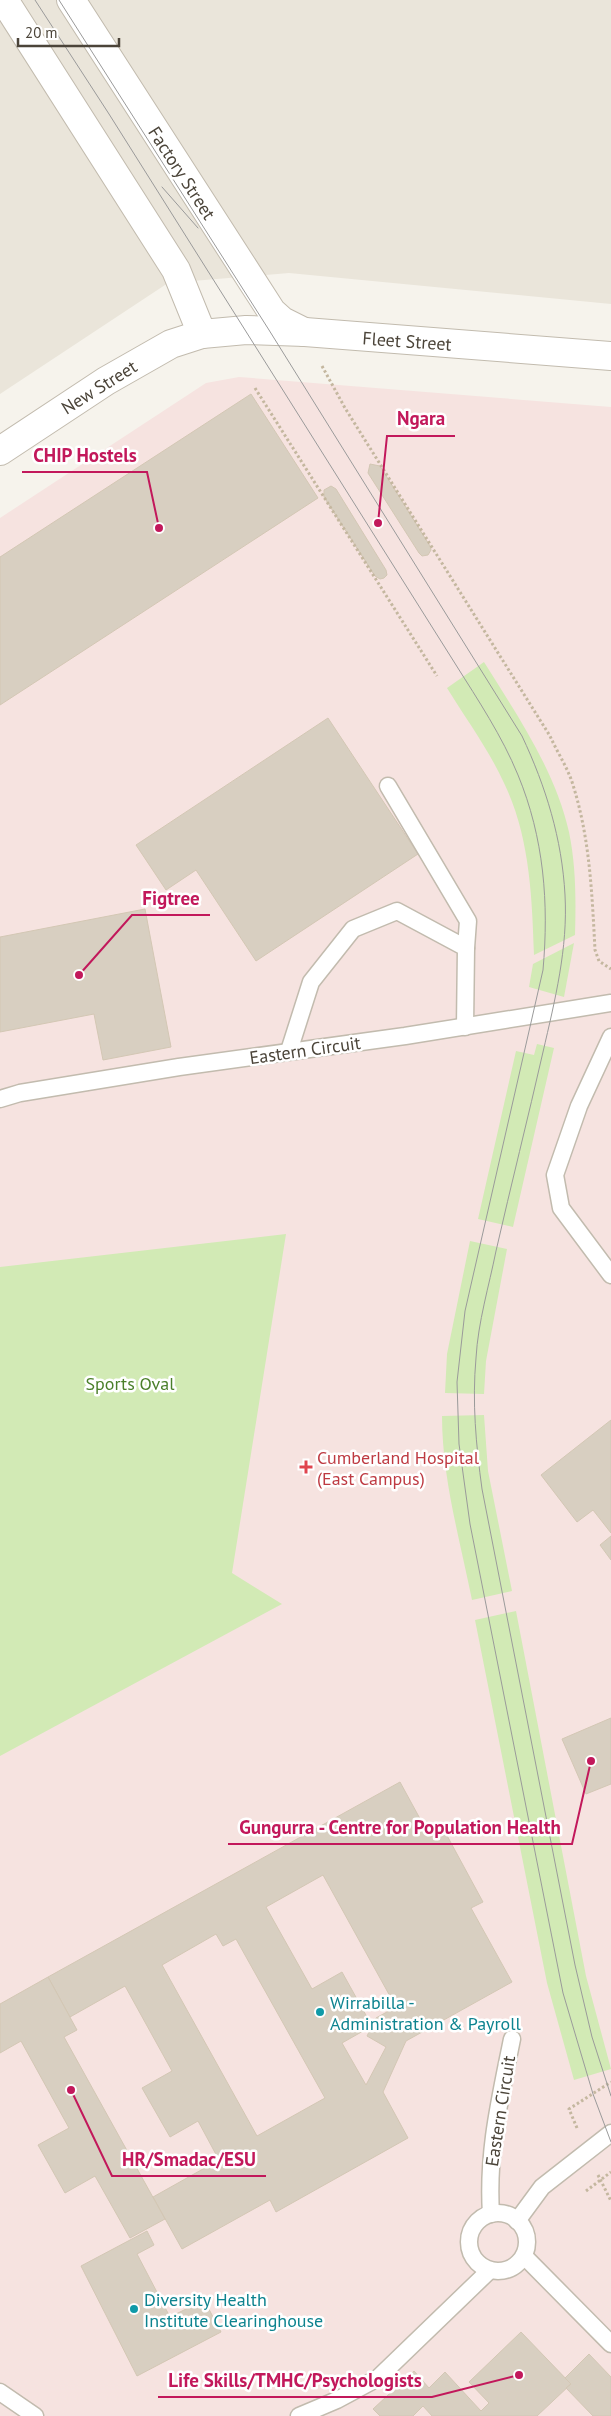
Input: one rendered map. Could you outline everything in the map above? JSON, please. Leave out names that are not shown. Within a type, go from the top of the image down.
[{"type":"street","points":[[4,0],[176,270],[202,334]]},
{"type":"street","name":"Factory Street","points":[[71,0],[272,312],[282,321],[305,332]]},
{"type":"street","name":"Fleet Street","points":[[202,334],[246,330],[305,332],[611,356]]},
{"type":"street","name":"New Street","points":[[0,451],[106,381],[164,348],[202,334]]},
{"type":"lane","points":[[388,786],[468,921],[465,1027]]},
{"type":"lane","points":[[289,1052],[311,982],[353,929],[397,911],[466,948]]},
{"type":"lane","name":"Eastern Circuit","points":[[0,1098],[20,1092],[465,1027],[611,1003]]},
{"type":"lane","points":[[611,1037],[579,1106],[555,1175],[561,1208],[611,1275]]},
{"type":"lane","name":"Eastern Circuit","points":[[491,2214],[489,2179],[493,2137],[512,2039]]},
{"type":"lane","points":[[517,2221],[542,2187],[611,2133]]},
{"type":"lane","points":[[299,2416],[337,2400],[378,2378],[490,2270],[510,2268],[524,2256],[527,2247],[526,2237],[517,2221],[500,2213],[491,2214],[475,2224],[469,2242],[475,2260],[490,2270]]},
{"type":"lane","points":[[524,2256],[611,2344]]},
{"type":"lane","points":[[0,2392],[35,2416]]},
{"type":"path","points":[[322,365],[345,408],[550,736],[572,784],[585,837],[590,862],[595,950],[599,961],[611,969]]},
{"type":"path","points":[[255,388],[437,676]]},
{"type":"path","points":[[569,2109],[611,2082]]},
{"type":"path","points":[[586,2191],[611,2172]]},
{"type":"path","points":[[600,2180],[611,2201]]},
{"type":"shaded area","points":[[0,0],[611,0],[611,304],[289,273],[168,283],[0,394]]},
{"type":"shaded area","name":"Cumberland Hospital (East Campus)","points":[[239,377],[611,407],[611,2416],[0,2416],[0,518],[206,383]]},
{"type":"green space","points":[[484,662],[522,723],[545,765],[563,809],[569,832],[575,883],[575,935],[534,955],[528,868],[513,804],[491,759],[447,688]]},
{"type":"green space","points":[[574,943],[564,997],[529,987],[533,964]]},
{"type":"green space","points":[[537,1044],[554,1048],[513,1227],[478,1219],[516,1051],[534,1055]]},
{"type":"green space","name":"Sports Oval","points":[[286,1234],[232,1573],[282,1604],[0,1756],[0,1267]]},
{"type":"green space","points":[[470,1241],[507,1249],[486,1361],[484,1394],[445,1393],[447,1354]]},
{"type":"green space","points":[[484,1415],[488,1471],[512,1591],[472,1600],[448,1486],[442,1416]]},
{"type":"green space","points":[[516,1611],[586,1976],[611,2069],[574,2080],[547,1983],[475,1620]]},
{"type":"building","points":[[251,394],[318,498],[0,705],[0,557]]},
{"type":"building","points":[[370,464],[380,466],[430,546],[431,550],[428,555],[422,556],[419,553],[368,473]]},
{"type":"building","points":[[331,486],[336,489],[386,570],[387,575],[384,578],[380,579],[375,576],[324,497],[324,490]]},
{"type":"building","points":[[328,718],[418,854],[256,961],[196,870],[166,890],[136,845]]},
{"type":"building","points":[[145,909],[171,1047],[103,1060],[94,1014],[0,1032],[0,937]]},
{"type":"building","points":[[611,1420],[611,1533],[593,1510],[577,1522],[541,1475]]},
{"type":"building","points":[[611,1536],[611,1560],[600,1545]]},
{"type":"building","points":[[611,1718],[611,1784],[586,1794],[562,1739]]},
{"type":"building","name":"Wirrabilla - Administration & Payroll","points":[[400,1782],[430,1837],[444,1830],[483,1902],[471,1908],[512,1982],[406,2041],[383,2092],[408,2138],[276,2212],[270,2200],[182,2249],[153,2197],[219,2160],[198,2121],[170,2137],[142,2088],[172,2071],[125,1986],[70,2017],[48,1977]],"holes":[[[323,1875],[396,2007],[376,2018],[372,2026],[342,1972],[312,1989],[266,1907]],[[216,1934],[223,1946],[236,1939],[325,2098],[257,2136],[162,1965]],[[372,2026],[367,2036],[386,2047],[366,2085],[342,2043]]]},
{"type":"building","points":[[48,1977],[77,2030],[64,2037],[165,2219],[130,2238],[95,2176],[65,2193],[38,2145],[69,2128],[21,2041],[0,2053],[0,2004]]},
{"type":"building","name":"Diversity Health Institute Clearinghouse","points":[[147,2231],[154,2245],[137,2254],[170,2317],[204,2300],[221,2332],[137,2376],[81,2266]]},
{"type":"building","points":[[521,2332],[571,2384],[537,2416],[432,2416],[423,2406],[413,2416],[380,2416],[373,2409],[414,2371],[429,2388],[445,2372],[481,2411],[489,2403],[469,2382]]},
{"type":"building","points":[[589,2354],[611,2377],[611,2416],[593,2416],[566,2388],[571,2384],[565,2378]]},
{"type":"tram line","points":[[35,0],[109,114],[481,705],[512,761],[534,823],[545,895],[543,970],[465,1311],[457,1382],[459,1444],[470,1524],[563,1993],[593,2094],[611,2142]]},
{"type":"tram line","points":[[59,0],[269,330],[522,736],[531,755],[551,814],[560,854],[565,895],[563,954],[552,1013],[481,1318],[474,1391],[475,1424],[482,1489],[575,1965],[592,2037],[611,2096]]},
{"type":"tram line","points":[[162,187],[198,228]]},
{"type":"place","name":"Ngara","points":[[378,523]]},
{"type":"place","name":"CHIP Hostels","points":[[159,528]]},
{"type":"place","name":"Figtree","points":[[79,975]]},
{"type":"place","name":"Cumberland Hospital (East Campus)","points":[[306,1467]]},
{"type":"place","name":"Gungurra - Centre for Population Health","points":[[591,1761]]},
{"type":"place","name":"Wirrabilla - Administration & Payroll","points":[[320,2012]]},
{"type":"place","name":"HR/Smadac/ESU","points":[[71,2090]]},
{"type":"place","name":"Diversity Health Institute Clearinghouse","points":[[134,2309]]},
{"type":"place","name":"Life Skills/TMHC/Psychologists","points":[[519,2375]]}]
